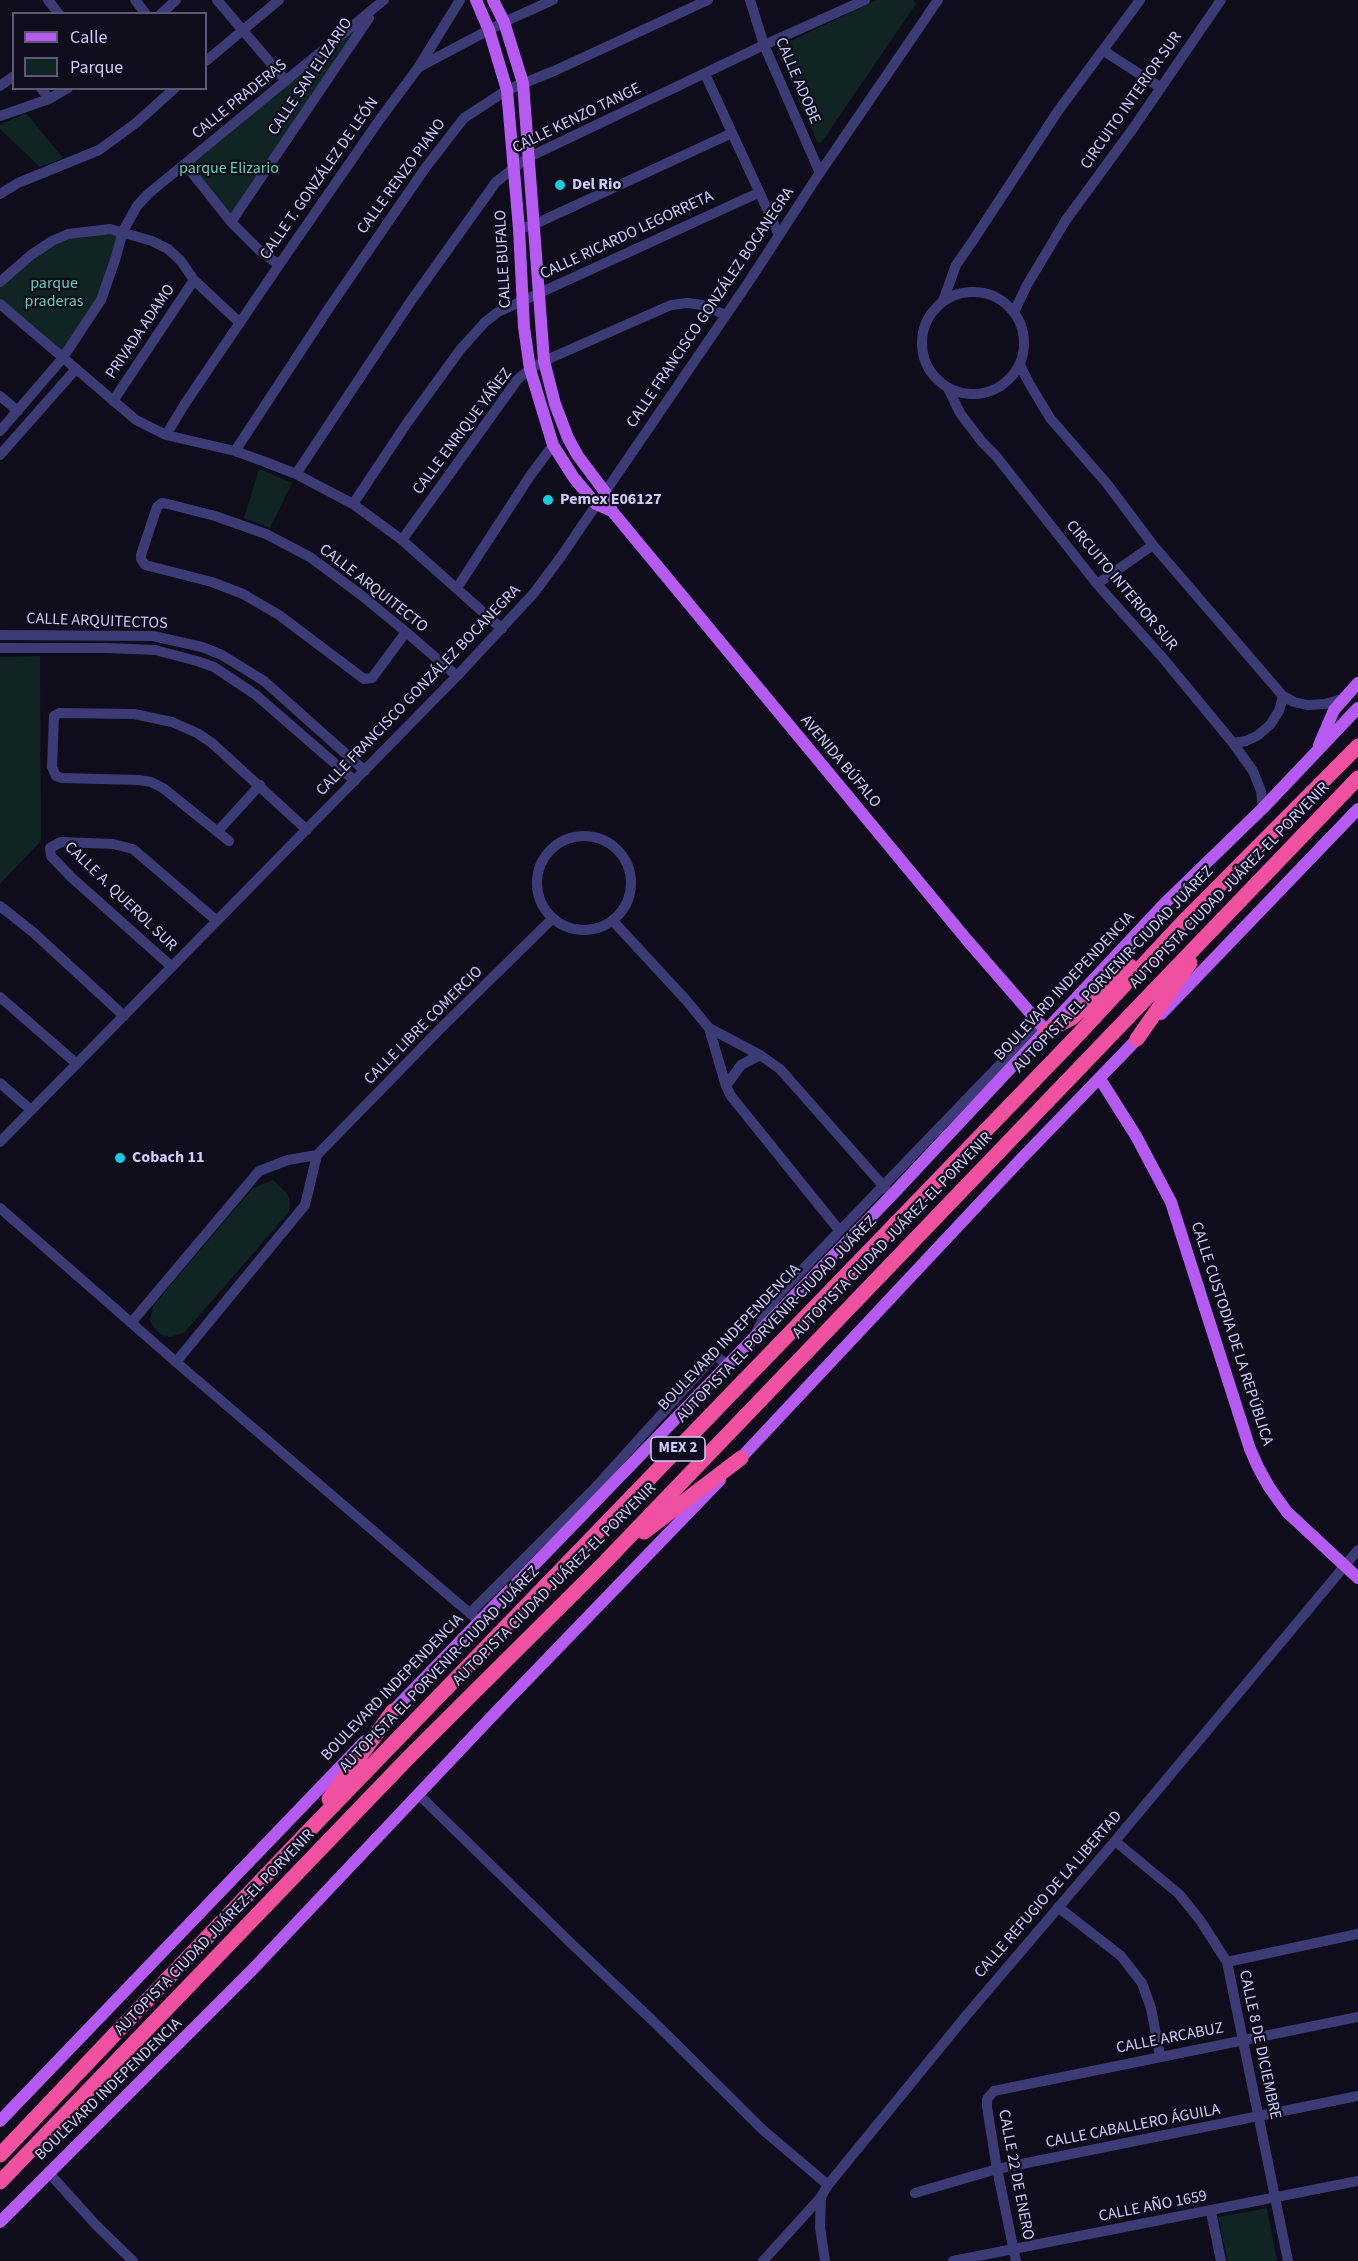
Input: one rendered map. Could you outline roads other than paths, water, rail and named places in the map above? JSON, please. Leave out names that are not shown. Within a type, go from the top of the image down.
[{"type":"highway","name":"AUTOPISTA EL PORVENIR-CIUDAD JUÁREZ","points":[[0,2156],[293,1847],[1076,1037],[1183,922],[1358,746]]},
{"type":"highway","name":"AUTOPISTA CIUDAD JUÁREZ-EL PORVENIR","points":[[0,2182],[409,1757],[606,1561],[1355,781]]},
{"type":"highway","points":[[1042,1027],[1072,1018],[1145,952],[1183,922]]},
{"type":"highway","points":[[1137,1039],[1219,923]]},
{"type":"highway","points":[[606,1561],[741,1458]]},
{"type":"highway","points":[[293,1847],[393,1712]]},
{"type":"main road","name":"CALLE BUFALO","points":[[476,0],[489,30],[507,90],[530,369],[553,445],[574,478],[596,504]]},
{"type":"main road","name":"CALLE BUFALO","points":[[493,0],[504,22],[523,83],[544,361],[555,404],[568,438],[578,456],[605,492]]},
{"type":"main road","name":"AVENIDA BÚFALO","points":[[605,492],[612,511],[960,932],[1042,1027]]},
{"type":"main road","name":"AVENIDA BÚFALO","points":[[596,504],[612,511]]},
{"type":"main road","points":[[1317,752],[1335,710],[1342,699],[1358,683]]},
{"type":"main road","name":"BOULEVARD INDEPENDENCIA","points":[[0,2121],[393,1712],[475,1617],[727,1365],[861,1217],[892,1195],[1042,1027],[1263,808],[1358,708]]},
{"type":"main road","name":"BOULEVARD INDEPENDENCIA","points":[[0,2222],[181,2042],[419,1795],[741,1458],[1014,1166],[1358,809]]},
{"type":"main road","name":"CALLE CUSTODIA DE LA REPÚBLICA","points":[[1100,1079],[1136,1136],[1171,1202],[1258,1467],[1287,1512],[1358,1578]]},
{"type":"street","points":[[48,0],[57,12]]},
{"type":"street","points":[[135,0],[144,12]]},
{"type":"street","points":[[163,12],[177,0]]},
{"type":"street","points":[[217,0],[286,81]]},
{"type":"street","points":[[207,61],[279,0]]},
{"type":"street","points":[[418,68],[460,0]]},
{"type":"street","name":"CALLE T. GONZÁLEZ DE LEÓN","points":[[166,435],[279,264],[380,118],[418,68],[504,22],[553,0]]},
{"type":"street","name":"CALLE RENZO PIANO","points":[[235,451],[331,305],[426,167],[464,118],[507,90],[708,0]]},
{"type":"street","name":"CALLE ADOBE","points":[[750,0],[764,45],[820,173]]},
{"type":"street","name":"CALLE KENZO TANGE","points":[[296,474],[478,205],[496,182],[514,167],[527,158],[764,45],[865,0]]},
{"type":"street","name":"CALLE FRANCISCO GONZÁLEZ BOCANEGRA","points":[[0,1142],[502,629],[560,558],[726,315],[936,0]]},
{"type":"street","points":[[943,301],[948,283],[961,258],[1058,111],[1140,0]]},
{"type":"street","name":"CIRCUITO INTERIOR SUR","points":[[1014,312],[1027,285],[1066,220],[1221,0]]},
{"type":"street","name":"CALLE PRADERAS","points":[[0,432],[62,358],[101,300],[129,216],[148,194],[380,4]]},
{"type":"street","name":"CALLE SAN ELIZARIO","points":[[231,222],[380,4]]},
{"type":"street","points":[[1104,51],[1161,88]]},
{"type":"street","points":[[705,74],[779,235]]},
{"type":"street","points":[[42,90],[49,99]]},
{"type":"street","points":[[0,116],[49,99],[65,90]]},
{"type":"street","points":[[0,194],[18,183],[99,150],[136,123],[173,90]]},
{"type":"street","points":[[519,229],[533,225],[732,133]]},
{"type":"street","points":[[185,164],[231,222],[259,250],[279,264]]},
{"type":"street","name":"CALLE RICARDO LEGORRETA","points":[[353,504],[407,423],[472,335],[498,312],[758,192]]},
{"type":"street","points":[[0,282],[30,255],[52,241],[80,232],[111,228],[168,249],[181,261],[194,280],[240,322]]},
{"type":"street","name":"PRIVADA ADAMO","points":[[112,401],[194,280]]},
{"type":"street","points":[[976,292],[990,295],[1003,302],[1014,312],[1021,324],[1024,351],[1020,364],[1007,381],[989,392],[961,393],[948,388],[931,372],[923,351],[922,338],[928,317],[943,301],[976,292]]},
{"type":"street","name":"CALLE ENRIQUE YÁÑEZ","points":[[402,540],[519,379],[530,369],[671,305],[687,303],[702,305],[726,315]]},
{"type":"street","points":[[0,304],[136,420],[166,435],[235,451],[296,474],[353,504],[402,540],[502,629]]},
{"type":"street","points":[[1020,364],[1050,418],[1108,485],[1153,545],[1283,696],[1294,702],[1308,705],[1325,704],[1342,699]]},
{"type":"street","points":[[0,455],[75,370]]},
{"type":"street","name":"CIRCUITO INTERIOR SUR","points":[[948,388],[960,413],[1097,584],[1162,657],[1233,743],[1253,771],[1261,791],[1263,808]]},
{"type":"street","points":[[0,396],[18,411]]},
{"type":"street","points":[[457,588],[530,476],[553,445]]},
{"type":"street","name":"CALLE ARQUITECTO","points":[[406,632],[372,678],[364,679],[279,615],[243,594],[213,582],[149,567],[142,562],[141,555],[156,509],[162,503],[215,516],[266,534],[310,557],[361,594],[406,632],[457,676]]},
{"type":"street","points":[[1097,584],[1153,545]]},
{"type":"street","points":[[4,635],[4,648]]},
{"type":"street","name":"CALLE ARQUITECTOS","points":[[4,635],[153,636],[182,641],[222,655],[245,668],[281,694],[364,771]]},
{"type":"street","name":"CALLE ARQUITECTOS","points":[[4,648],[155,650],[214,667],[272,707],[355,781]]},
{"type":"street","points":[[214,667],[222,655]]},
{"type":"street","points":[[1233,743],[1257,736],[1270,726],[1279,711],[1283,696]]},
{"type":"street","points":[[229,841],[163,788],[151,782],[62,778],[54,774],[52,767],[54,716],[59,713],[134,714],[172,722],[197,733],[212,743],[260,785],[307,830]]},
{"type":"street","points":[[218,831],[260,785]]},
{"type":"street","points":[[587,836],[610,844],[623,856],[630,871],[630,895],[623,909],[613,921],[599,928],[583,930],[567,927],[553,918],[540,898],[537,882],[540,866],[549,852],[562,842],[587,836]]},
{"type":"street","name":"CALLE A. QUEROL SUR","points":[[172,967],[71,877],[51,856],[50,848],[61,842],[113,844],[133,849],[218,921]]},
{"type":"street","points":[[0,906],[124,1016]]},
{"type":"street","name":"CALLE LIBRE COMERCIO","points":[[317,1155],[553,918]]},
{"type":"street","points":[[613,921],[709,1028],[760,1055],[780,1069],[892,1195]]},
{"type":"street","points":[[0,997],[77,1064]]},
{"type":"street","points":[[709,1028],[726,1086],[747,1118],[839,1230]]},
{"type":"street","points":[[726,1086],[741,1065],[760,1055]]},
{"type":"street","points":[[753,1338],[778,1295],[839,1230],[861,1217],[883,1185],[1010,1062]]},
{"type":"street","points":[[0,1083],[31,1110]]},
{"type":"street","points":[[131,1323],[259,1171],[288,1160],[317,1155],[305,1205],[176,1362]]},
{"type":"street","points":[[0,1208],[176,1362],[475,1617]]},
{"type":"street","points":[[576,1515],[715,1355],[727,1365]]},
{"type":"street","name":"CALLE REFUGIO DE LA LIBERTAD","points":[[763,2261],[821,2198],[828,2186],[964,2016],[1115,1841],[1358,1550]]},
{"type":"street","points":[[419,1795],[763,2130],[828,2186]]},
{"type":"street","name":"CALLE 8 DE DICIEMBRE","points":[[1115,1841],[1179,1894],[1207,1929],[1227,1962],[1288,2261]]},
{"type":"street","points":[[1058,1907],[1120,1956],[1142,1983],[1151,2008],[1160,2056]]},
{"type":"street","points":[[1227,1962],[1358,1934]]},
{"type":"street","name":"CALLE ARCABUZ","points":[[989,2094],[994,2091],[1160,2056],[1358,2017]]},
{"type":"street","name":"CALLE 22 DE ENERO","points":[[989,2094],[987,2107],[997,2169],[1016,2261]]},
{"type":"street","name":"CALLE CABALLERO ÁGUILA","points":[[915,2193],[997,2169],[1358,2096]]},
{"type":"street","points":[[48,2172],[96,2226],[133,2261]]},
{"type":"street","name":"CALLE AÑO 1659","points":[[953,2261],[1211,2212],[1358,2181]]},
{"type":"street","points":[[821,2198],[819,2227],[825,2261]]},
{"type":"street","points":[[1211,2212],[1221,2261]]},
{"type":"place","name":"Del Rio","points":[[560,185]]},
{"type":"place","name":"Pemex E06127","points":[[548,500]]},
{"type":"place","name":"Cobach 11","points":[[120,1158]]},
{"type":"park label","name":"parque Elizario","points":[[229,169]]},
{"type":"park label","name":"parque praderas","points":[[54,293]]}]
